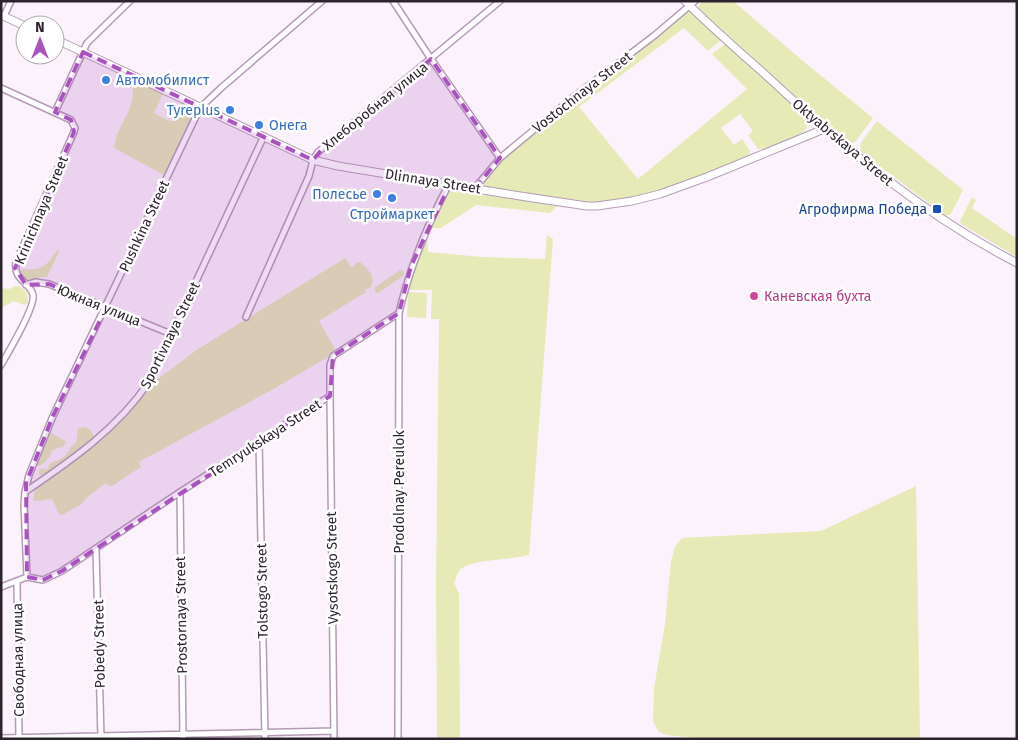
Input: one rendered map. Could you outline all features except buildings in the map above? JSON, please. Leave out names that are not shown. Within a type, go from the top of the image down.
[{"type":"street","points":[[11,1],[2,15],[15,21]]},
{"type":"street","points":[[1,88],[55,112],[90,38],[130,1]]},
{"type":"street","name":"Pushkina Street","points":[[25,492],[29,475],[53,416],[200,108],[322,1]]},
{"type":"street","points":[[393,1],[500,158]]},
{"type":"street","name":"Хлеборобная улица","points":[[246,317],[309,176],[313,160],[322,148],[500,1]]},
{"type":"street","name":"Oktyabrskaya Street","points":[[690,3],[824,129],[922,206],[970,238],[1017,263]]},
{"type":"street","name":"Vostochnaya Street","points":[[475,188],[500,158],[571,99],[655,35],[690,3]]},
{"type":"street","name":"Dlinnaya Street","points":[[65,44],[313,160],[338,166],[587,206],[632,201],[660,194],[707,177],[824,129]]},
{"type":"street","name":"Krinichnaya Street","points":[[1,365],[33,303],[34,296],[17,273],[16,262],[75,128],[71,120],[55,112]]},
{"type":"street","name":"Sportivnaya Street","points":[[25,492],[86,450],[132,404],[149,382],[263,138]]},
{"type":"street","points":[[399,313],[412,266],[449,184]]},
{"type":"street","name":"Южная улица","points":[[26,285],[40,282],[49,284],[171,334]]},
{"type":"street","name":"Temryukskaya Street","points":[[1,587],[27,577],[36,580],[49,578],[330,396],[330,365],[333,356],[399,313]]},
{"type":"street","name":"Prodolnay Pereulok","points":[[398,739],[399,313]]},
{"type":"street","name":"Vysotskogo Street","points":[[330,396],[334,739]]},
{"type":"street","name":"Tolstogo Street","points":[[259,442],[265,739]]},
{"type":"street","points":[[25,492],[27,577]]},
{"type":"street","name":"Prostornaya Street","points":[[180,492],[183,737]]},
{"type":"street","name":"Pobedy Street","points":[[96,549],[101,737]]},
{"type":"street","name":"Свободная улица","points":[[17,582],[19,738]]},
{"type":"street","points":[[1,738],[183,737],[265,732],[334,731]]},
{"type":"highlighted area","points":[[83,52],[313,160],[323,148],[431,59],[500,158],[475,188],[450,184],[411,266],[399,313],[333,356],[330,396],[62,571],[43,580],[27,577],[26,483],[53,416],[106,308],[49,284],[26,285],[15,268],[74,132],[71,120],[55,112]]},
{"type":"green space","points":[[702,1],[733,1],[873,118],[855,142],[850,143],[825,123],[699,9],[698,6]]},
{"type":"green space","points":[[687,11],[691,11],[722,38],[721,40],[708,51],[684,28],[579,107],[638,179],[747,89],[712,54],[725,44],[728,44],[801,112],[807,123],[805,130],[787,140],[758,149],[748,135],[753,131],[740,114],[721,128],[734,145],[742,139],[750,151],[748,157],[663,189],[598,203],[485,187],[483,182],[503,158]]},
{"type":"green space","points":[[136,82],[163,94],[154,113],[171,122],[181,103],[196,110],[164,175],[114,148],[118,132],[132,102],[132,86]]},
{"type":"green space","points":[[877,121],[963,190],[951,214],[945,216],[939,211],[939,208],[934,207],[861,152],[860,144]]},
{"type":"green space","points":[[451,189],[557,206],[550,213],[476,205],[441,228],[432,228],[448,191]]},
{"type":"green space","points":[[972,197],[976,200],[972,208],[1017,239],[1017,257],[961,224],[960,221]]},
{"type":"green space","points":[[547,235],[553,239],[529,555],[474,563],[461,569],[458,574],[454,583],[459,594],[460,739],[437,739],[436,586],[439,319],[431,319],[432,290],[408,290],[413,271],[427,237],[428,252],[482,257],[545,259]]},
{"type":"green space","points":[[57,250],[59,252],[47,277],[27,281],[20,275],[21,269],[42,267]]},
{"type":"green space","points":[[345,258],[352,268],[356,263],[360,262],[371,274],[373,280],[370,288],[365,289],[366,292],[319,321],[335,349],[328,357],[139,462],[141,467],[112,486],[105,483],[84,500],[82,504],[62,515],[59,514],[52,499],[33,500],[35,490],[103,439],[155,381],[198,349]]},
{"type":"green space","points":[[400,270],[404,274],[402,277],[376,293],[374,288]]},
{"type":"green space","points":[[19,286],[27,292],[28,303],[24,305],[14,301],[1,308],[1,288],[9,289]]},
{"type":"green space","points":[[408,292],[427,293],[426,318],[407,317]]},
{"type":"green space","points":[[82,427],[91,431],[94,437],[92,440],[82,447],[81,451],[41,476],[39,469],[47,469],[51,463],[64,456],[76,443],[78,429]]},
{"type":"green space","points":[[50,432],[66,443],[64,446],[53,450],[44,463],[35,466],[47,434]]},
{"type":"green space","points":[[916,486],[920,739],[708,739],[667,735],[659,732],[653,722],[654,688],[665,624],[671,561],[675,547],[682,538],[821,531]]},
{"type":"place","name":"Автомобилист","points":[[106,80]]},
{"type":"place","name":"Tyreplus","points":[[230,110]]},
{"type":"place","name":"Онега","points":[[259,125]]},
{"type":"place","name":"Полесье","points":[[377,194]]},
{"type":"place","name":"Строймаркет","points":[[392,198]]},
{"type":"place","name":"Агрофирма Победа","points":[[937,209]]},
{"type":"place","name":"Каневская бухта","points":[[754,296]]}]
